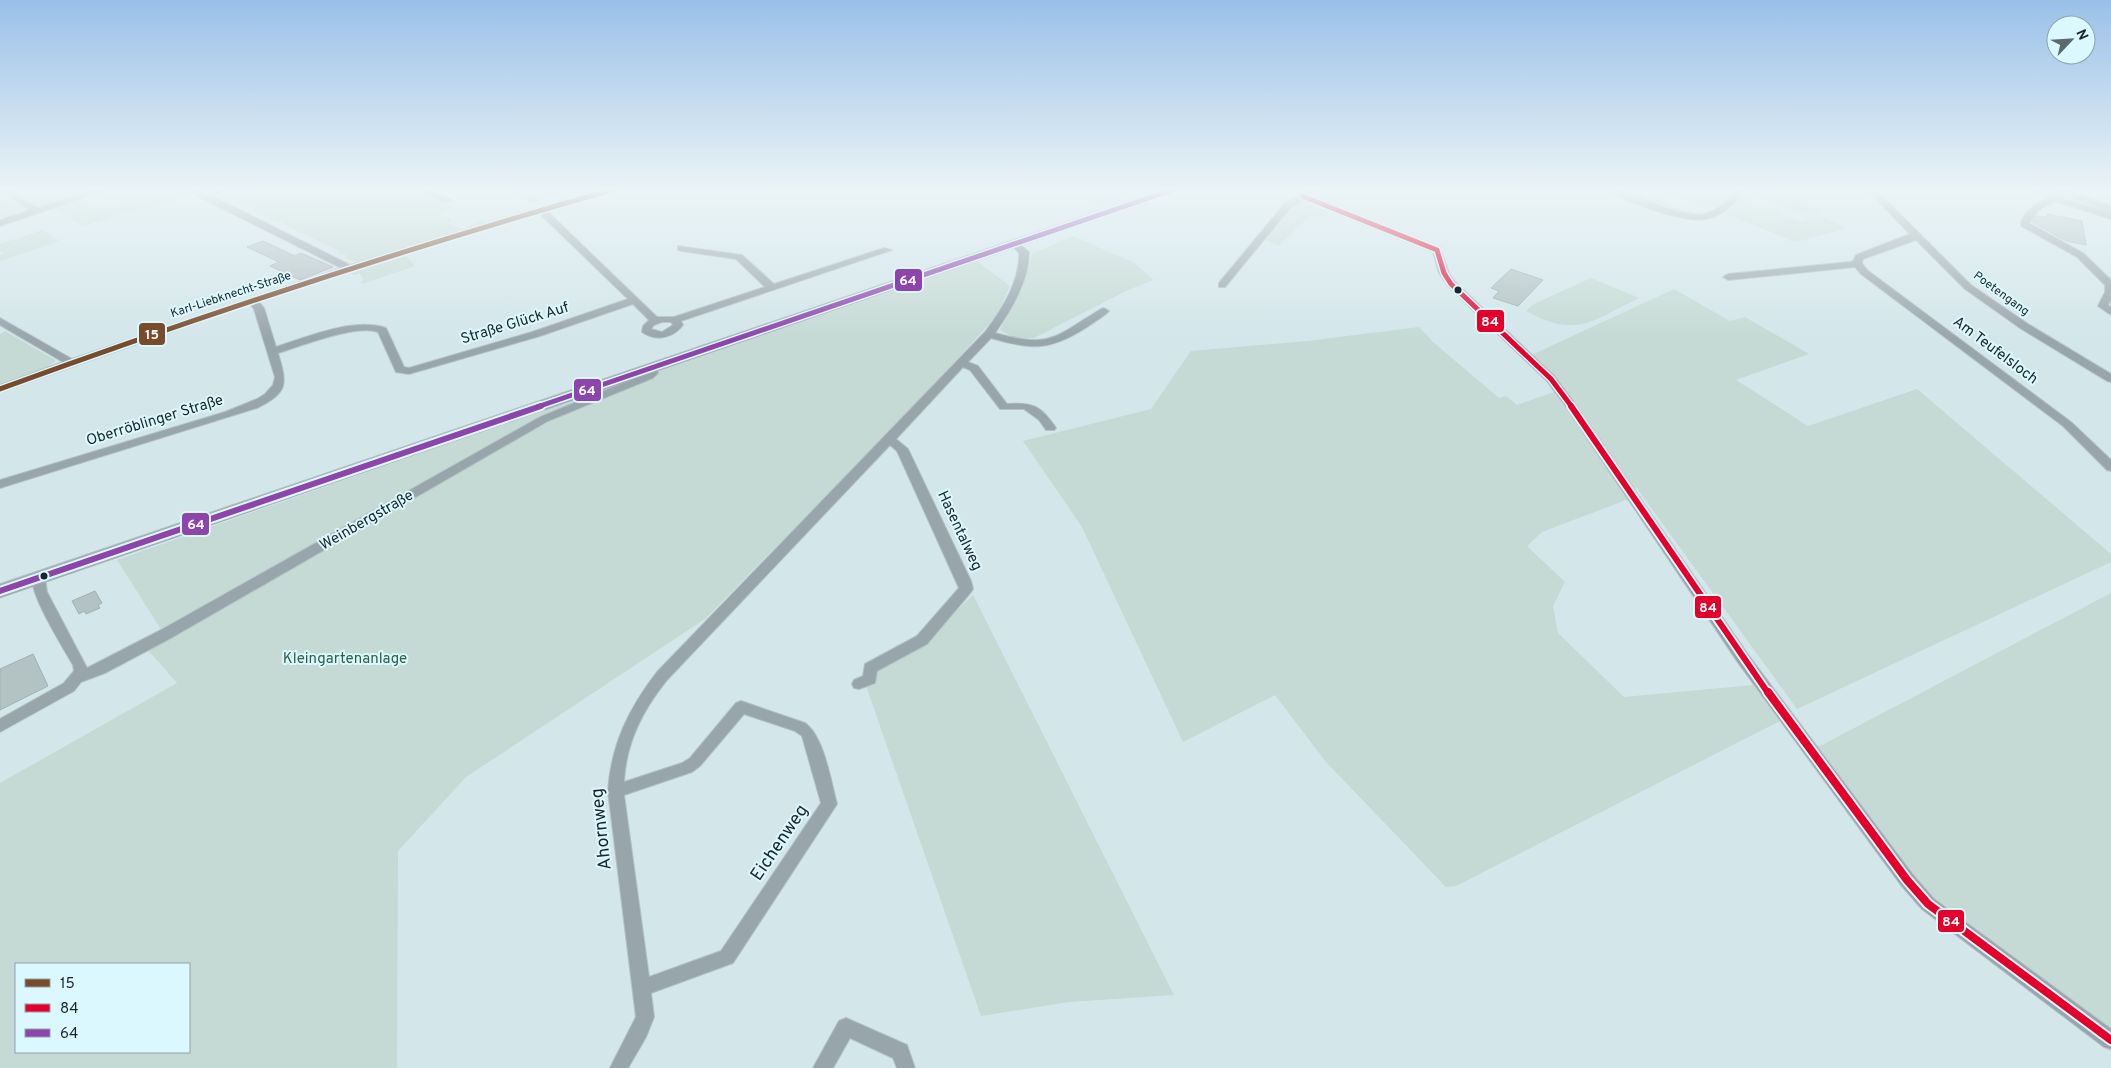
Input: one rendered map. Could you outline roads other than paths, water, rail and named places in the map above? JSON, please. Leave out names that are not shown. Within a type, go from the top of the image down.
[{"type":"main road","points":[[0,590],[1031,239]]},
{"type":"street","points":[[290,239],[350,269]]},
{"type":"street","name":"Karl-Liebknecht-Straße","points":[[0,389],[253,300],[448,239]]},
{"type":"street","points":[[571,239],[655,320]]},
{"type":"street","points":[[1222,285],[1260,239]]},
{"type":"street","points":[[1409,239],[1437,250],[1444,273],[1451,284],[1551,379],[1744,660],[1906,880],[1928,904],[2111,1040]]},
{"type":"street","points":[[1728,277],[1790,272],[1857,263],[1859,257],[1905,239]]},
{"type":"street","name":"Poetengang","points":[[1919,239],[1981,298],[2111,379]]},
{"type":"street","points":[[2051,239],[2080,255],[2110,284],[2110,292],[2103,306],[2111,312]]},
{"type":"street","points":[[889,439],[989,334],[1008,305],[1024,264],[1024,252],[1016,244]]},
{"type":"street","points":[[681,248],[739,257],[771,287]]},
{"type":"street","points":[[675,320],[678,325],[675,330],[660,335],[646,330],[649,324],[655,320],[667,318],[675,320],[887,250]]},
{"type":"street","name":"Am Teufelsloch","points":[[1857,263],[1864,272],[2067,424],[2111,467]]},
{"type":"street","name":"Oberröblinger Straße","points":[[0,484],[256,404],[272,394],[280,382],[259,308],[253,300]]},
{"type":"street","name":"Straße Glück Auf","points":[[272,351],[352,329],[374,326],[382,330],[403,372],[536,334],[634,300]]},
{"type":"street","points":[[989,334],[1030,344],[1042,344],[1056,339],[1104,311]]},
{"type":"street","points":[[0,321],[65,358],[70,364]]},
{"type":"street","points":[[963,362],[974,368],[1004,406],[1026,406],[1043,418],[1050,428]]},
{"type":"street","name":"Weinbergstraße","points":[[0,726],[61,692],[79,677],[100,669],[166,634],[544,419],[649,376],[653,373],[652,368]]},
{"type":"street","name":"Ahornweg","points":[[619,1068],[622,1057],[643,1025],[645,1009],[616,790],[619,753],[637,710],[662,676],[889,439]]},
{"type":"street","name":"Hasentalweg","points":[[859,684],[870,679],[870,668],[877,662],[922,640],[966,589],[964,581],[902,449],[889,439]]},
{"type":"street","points":[[38,578],[40,592],[80,664],[79,677]]},
{"type":"street","name":"Eichenweg","points":[[616,790],[687,768],[695,762],[741,706],[800,727],[807,732],[829,804],[727,956],[642,988]]},
{"type":"street","points":[[822,1068],[846,1026],[900,1052],[906,1068]]},
{"type":"park label","name":"Kleingartenanlage","points":[[345,659]]}]
